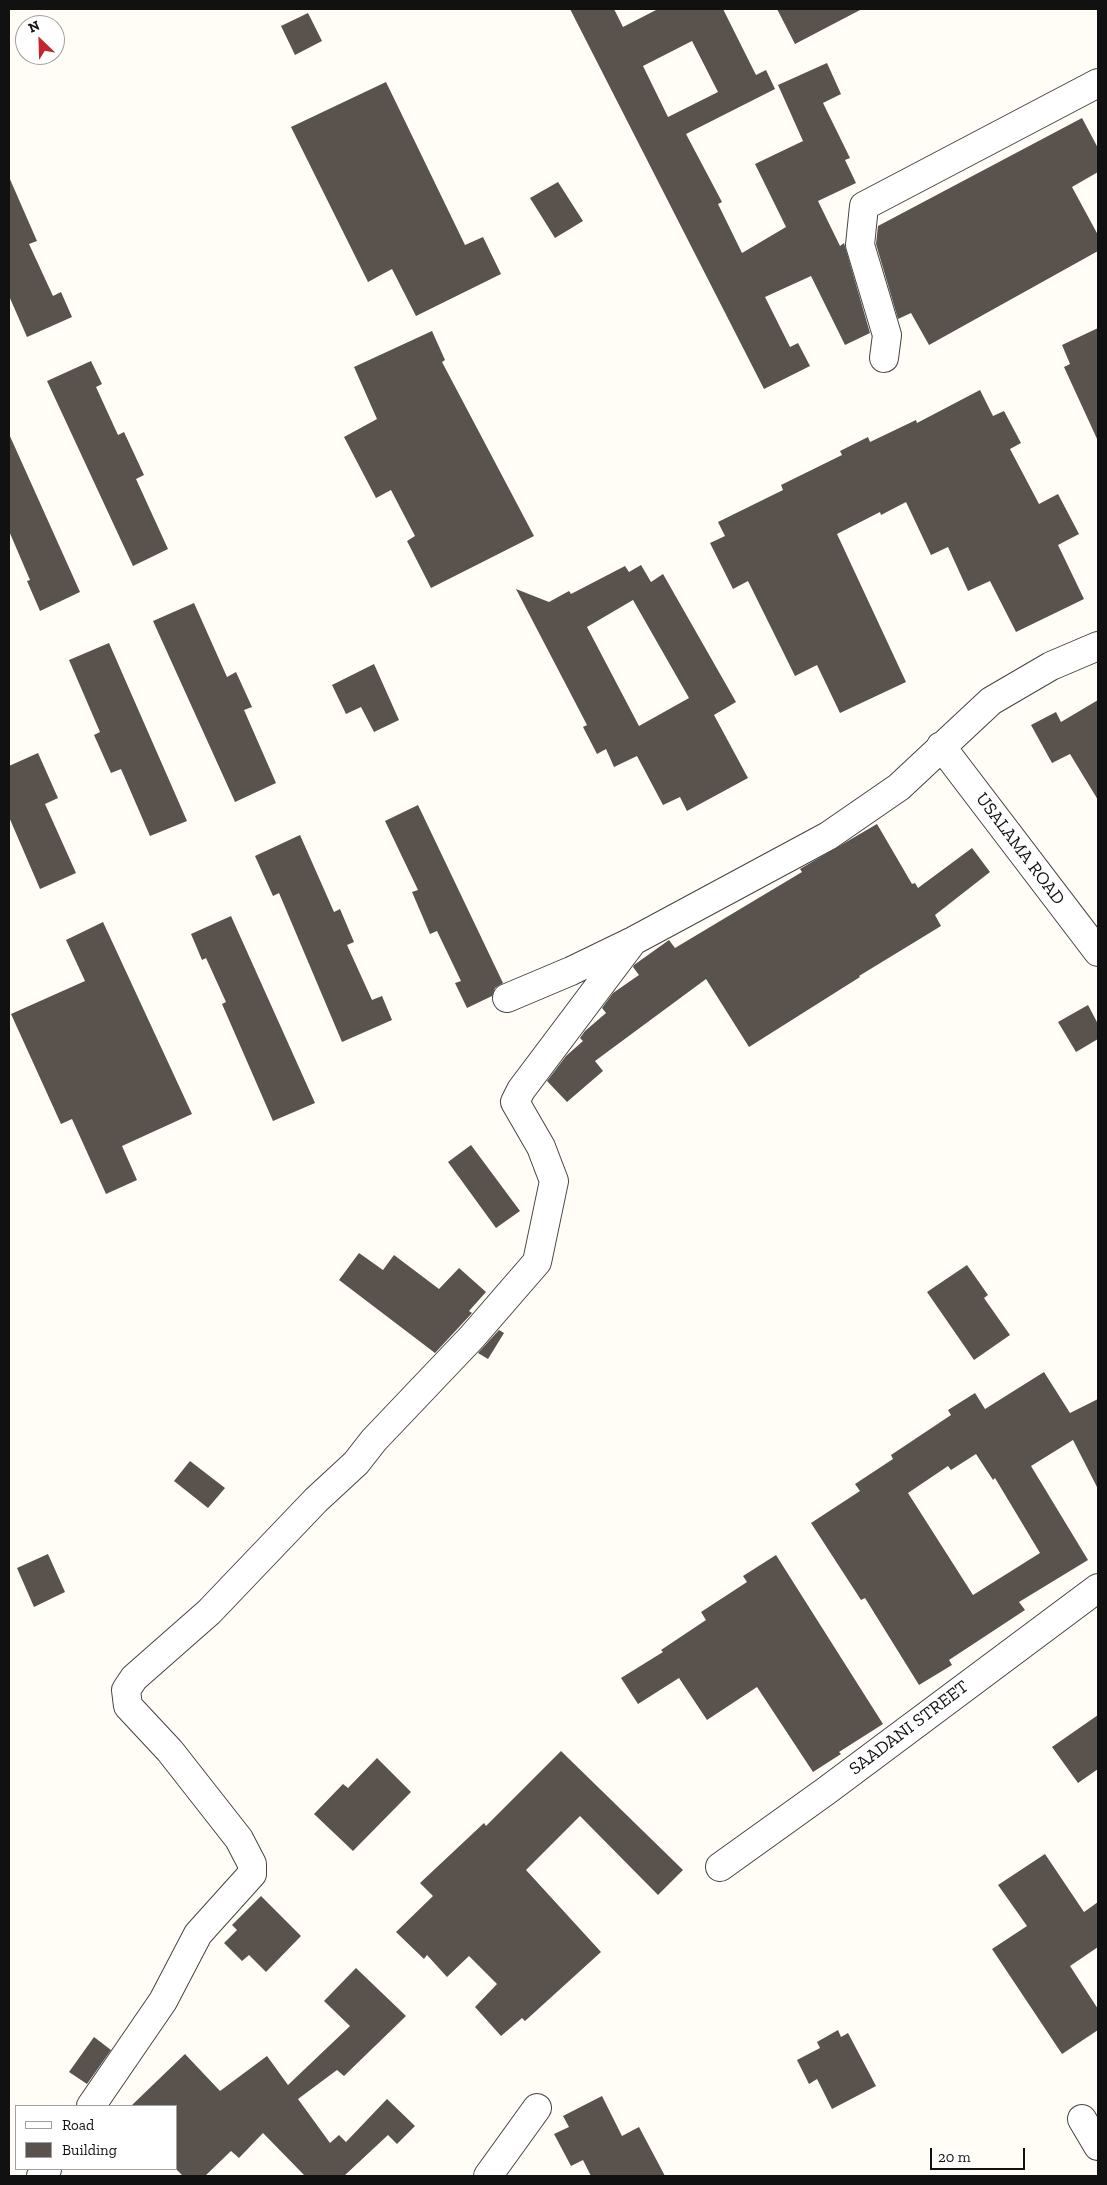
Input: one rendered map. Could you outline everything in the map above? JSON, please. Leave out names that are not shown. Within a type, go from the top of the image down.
[{"type":"street","points":[[884,358],[888,335],[860,244],[864,206],[1098,83]]},
{"type":"street","points":[[507,998],[571,971],[633,941],[828,836],[899,787],[991,701],[1051,666],[1098,646]]},
{"type":"street","name":"USALAMA ROAD","points":[[941,746],[1098,952]]},
{"type":"street","points":[[92,2105],[163,2001],[198,1934],[252,1874],[252,1864],[239,1839],[170,1751],[128,1706],[126,1690],[134,1678],[209,1612],[316,1500],[356,1463],[374,1440],[472,1337],[537,1262],[554,1181],[540,1147],[515,1102],[521,1090],[633,941]]},
{"type":"street","name":"SAADANI STREET","points":[[720,1867],[826,1791],[1098,1588]]},
{"type":"street","points":[[488,2176],[537,2108]]},
{"type":"street","points":[[1082,2119],[1098,2146]]},
{"type":"building","points":[[570,9],[614,9],[623,27],[658,9],[723,9],[756,75],[766,70],[775,89],[686,134],[722,202],[718,204],[742,253],[786,227],[755,164],[803,141],[778,85],[827,63],[841,94],[823,103],[850,158],[845,160],[856,183],[818,201],[840,246],[844,243],[870,333],[845,345],[811,276],[765,297],[790,347],[798,343],[810,366],[764,389]],"holes":[[[692,41],[718,92],[668,117],[643,66]]]},
{"type":"building","points":[[777,9],[862,9],[795,44]]},
{"type":"building","points":[[308,13],[322,41],[295,55],[281,26]]},
{"type":"building","points":[[386,82],[465,245],[483,237],[501,274],[416,316],[392,269],[368,282],[291,127]]},
{"type":"building","points":[[1082,118],[1098,148],[1098,172],[1072,187],[1098,235],[1098,251],[929,345],[911,313],[898,319],[876,244],[878,226]]},
{"type":"building","points":[[9,177],[37,241],[29,244],[53,296],[61,292],[72,317],[27,337],[9,296]]},
{"type":"building","points":[[558,182],[583,221],[555,238],[530,198]]},
{"type":"building","points":[[1098,328],[1098,441],[1064,367],[1070,364],[1062,345]]},
{"type":"building","points":[[432,331],[445,360],[442,362],[534,536],[431,588],[407,541],[415,536],[391,490],[376,498],[344,437],[377,419],[354,367]]},
{"type":"building","points":[[91,361],[102,384],[96,387],[118,435],[124,432],[144,475],[136,479],[168,549],[133,566],[47,381]]},
{"type":"building","points":[[980,390],[993,416],[1004,411],[1021,443],[1010,449],[1039,504],[1058,494],[1079,534],[1058,545],[1084,599],[1016,632],[990,581],[968,591],[948,547],[931,555],[906,502],[881,515],[880,512],[837,534],[906,682],[840,713],[817,665],[795,676],[748,581],[733,589],[710,543],[725,536],[718,522],[783,490],[781,485],[842,455],[840,451],[868,437],[870,442],[916,420],[917,423]]},
{"type":"building","points":[[9,434],[80,592],[40,611],[27,581],[30,580],[9,531]]},
{"type":"building","points":[[641,565],[651,582],[663,574],[736,702],[714,715],[748,778],[687,811],[680,797],[663,805],[637,756],[614,767],[606,749],[597,754],[583,727],[587,725],[516,589],[549,602],[569,591],[571,594],[625,566],[629,572]],"holes":[[[633,600],[689,698],[639,726],[587,627]]]},
{"type":"building","points":[[194,603],[227,677],[236,672],[252,707],[244,710],[276,783],[235,802],[153,621]]},
{"type":"building","points":[[109,643],[187,821],[150,836],[121,769],[111,773],[94,735],[100,732],[69,660]]},
{"type":"building","points":[[374,664],[399,720],[374,732],[361,707],[346,714],[332,685]]},
{"type":"building","points":[[1098,700],[1098,800],[1070,754],[1052,763],[1031,725],[1056,712],[1061,722]]},
{"type":"building","points":[[38,753],[58,798],[45,804],[76,873],[40,889],[9,817],[9,766]]},
{"type":"building","points":[[418,805],[503,983],[495,988],[492,996],[467,1008],[455,983],[461,981],[437,931],[430,934],[412,892],[418,890],[385,821]]},
{"type":"building","points":[[877,824],[912,884],[915,883],[918,888],[972,848],[990,872],[935,915],[941,926],[749,1047],[706,979],[595,1061],[603,1071],[567,1102],[547,1081],[566,1056],[583,1041],[580,1038],[585,1031],[606,1013],[602,1008],[613,993],[639,975],[633,967],[634,965],[669,940],[675,948],[802,872],[800,869]]},
{"type":"building","points":[[300,835],[334,912],[340,909],[354,942],[347,945],[372,1000],[382,996],[392,1020],[342,1042],[279,893],[273,896],[255,856]]},
{"type":"building","points":[[231,916],[315,1103],[273,1121],[222,1004],[226,1002],[206,958],[202,960],[191,934]]},
{"type":"building","points":[[103,922],[192,1114],[122,1146],[137,1180],[106,1194],[72,1119],[61,1124],[11,1014],[85,981],[66,940]]},
{"type":"building","points":[[1088,1005],[1098,1024],[1098,1039],[1076,1052],[1058,1022]]},
{"type":"building","points":[[471,1145],[520,1211],[496,1228],[448,1162]]},
{"type":"building","points":[[359,1253],[383,1270],[394,1255],[439,1289],[459,1268],[486,1292],[469,1311],[472,1313],[435,1353],[339,1280]]},
{"type":"building","points":[[967,1265],[988,1295],[984,1298],[1010,1335],[974,1360],[927,1292]]},
{"type":"building","points":[[499,1330],[504,1333],[488,1359],[478,1353]]},
{"type":"building","points":[[1044,1372],[1070,1413],[1098,1399],[1098,1489],[1073,1440],[1031,1466],[1088,1560],[1019,1602],[1025,1610],[949,1660],[952,1665],[919,1685],[865,1598],[861,1600],[811,1523],[860,1491],[855,1484],[893,1459],[891,1455],[951,1415],[948,1410],[975,1393],[985,1409]],"holes":[[[976,1454],[993,1480],[995,1478],[1040,1553],[973,1595],[908,1493],[948,1466],[951,1470]]]},
{"type":"building","points":[[190,1461],[225,1488],[208,1508],[174,1481]]},
{"type":"building","points":[[48,1554],[65,1592],[34,1607],[17,1568]]},
{"type":"building","points":[[776,1555],[883,1724],[839,1752],[841,1754],[813,1772],[757,1687],[707,1720],[679,1678],[638,1704],[621,1678],[663,1652],[661,1650],[706,1620],[701,1612],[747,1582],[743,1576]]},
{"type":"building","points":[[1098,1715],[1098,1769],[1078,1783],[1052,1747]]},
{"type":"building","points":[[561,1751],[683,1870],[658,1895],[580,1816],[526,1870],[601,1952],[525,2021],[522,2018],[501,2036],[475,2007],[497,1984],[469,1956],[447,1977],[427,1955],[424,1959],[396,1932],[433,1896],[420,1883],[484,1823],[486,1826]]},
{"type":"building","points":[[377,1758],[411,1792],[353,1851],[314,1814],[343,1784],[348,1788]]},
{"type":"building","points":[[1045,1854],[1084,1912],[1098,1902],[1098,1947],[1070,1966],[1098,2009],[1098,2030],[1062,2054],[992,1949],[1027,1926],[998,1885]]},
{"type":"building","points":[[261,1896],[301,1936],[266,1972],[249,1955],[242,1961],[224,1943],[237,1930],[232,1925]]},
{"type":"building","points":[[356,1968],[406,2016],[344,2076],[337,2070],[298,2099],[330,2143],[339,2135],[346,2142],[387,2099],[415,2126],[397,2144],[388,2135],[344,2176],[305,2176],[263,2133],[239,2158],[231,2151],[205,2176],[183,2176],[177,2170],[178,2105],[132,2105],[185,2054],[220,2091],[267,2056],[288,2085],[350,2026],[324,2001]]},
{"type":"building","points":[[838,2030],[841,2037],[848,2033],[876,2086],[832,2109],[817,2079],[809,2084],[797,2060],[820,2048],[817,2042]]},
{"type":"building","points":[[94,2037],[111,2050],[87,2084],[69,2072]]},
{"type":"building","points":[[602,2096],[622,2136],[639,2127],[665,2176],[591,2176],[583,2160],[571,2166],[554,2134],[569,2127],[563,2116]]}]
